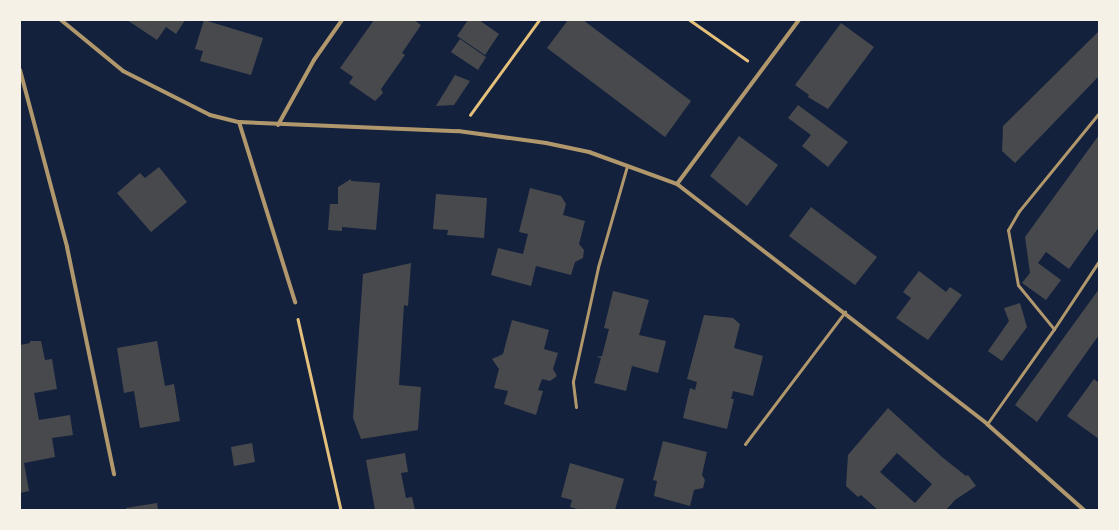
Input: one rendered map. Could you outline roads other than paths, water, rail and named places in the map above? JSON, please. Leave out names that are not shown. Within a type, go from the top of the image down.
[{"type":"street","points":[[61,20],[123,71],[210,115],[239,122],[278,125],[458,131],[546,143],[589,152],[677,184],[845,312],[987,424],[1084,510]]},
{"type":"street","points":[[278,125],[314,60],[342,20]]},
{"type":"street","points":[[677,184],[799,20]]},
{"type":"street","points":[[20,70],[67,247],[114,474]]},
{"type":"street","points":[[239,122],[295,302]]},
{"type":"lane","points":[[1054,329],[1018,285],[1008,230],[1019,211],[1099,113]]},
{"type":"lane","points":[[576,407],[573,381],[598,267],[627,166]]},
{"type":"lane","points":[[987,424],[1054,329],[1099,261]]},
{"type":"lane","points":[[745,444],[845,312]]}]
